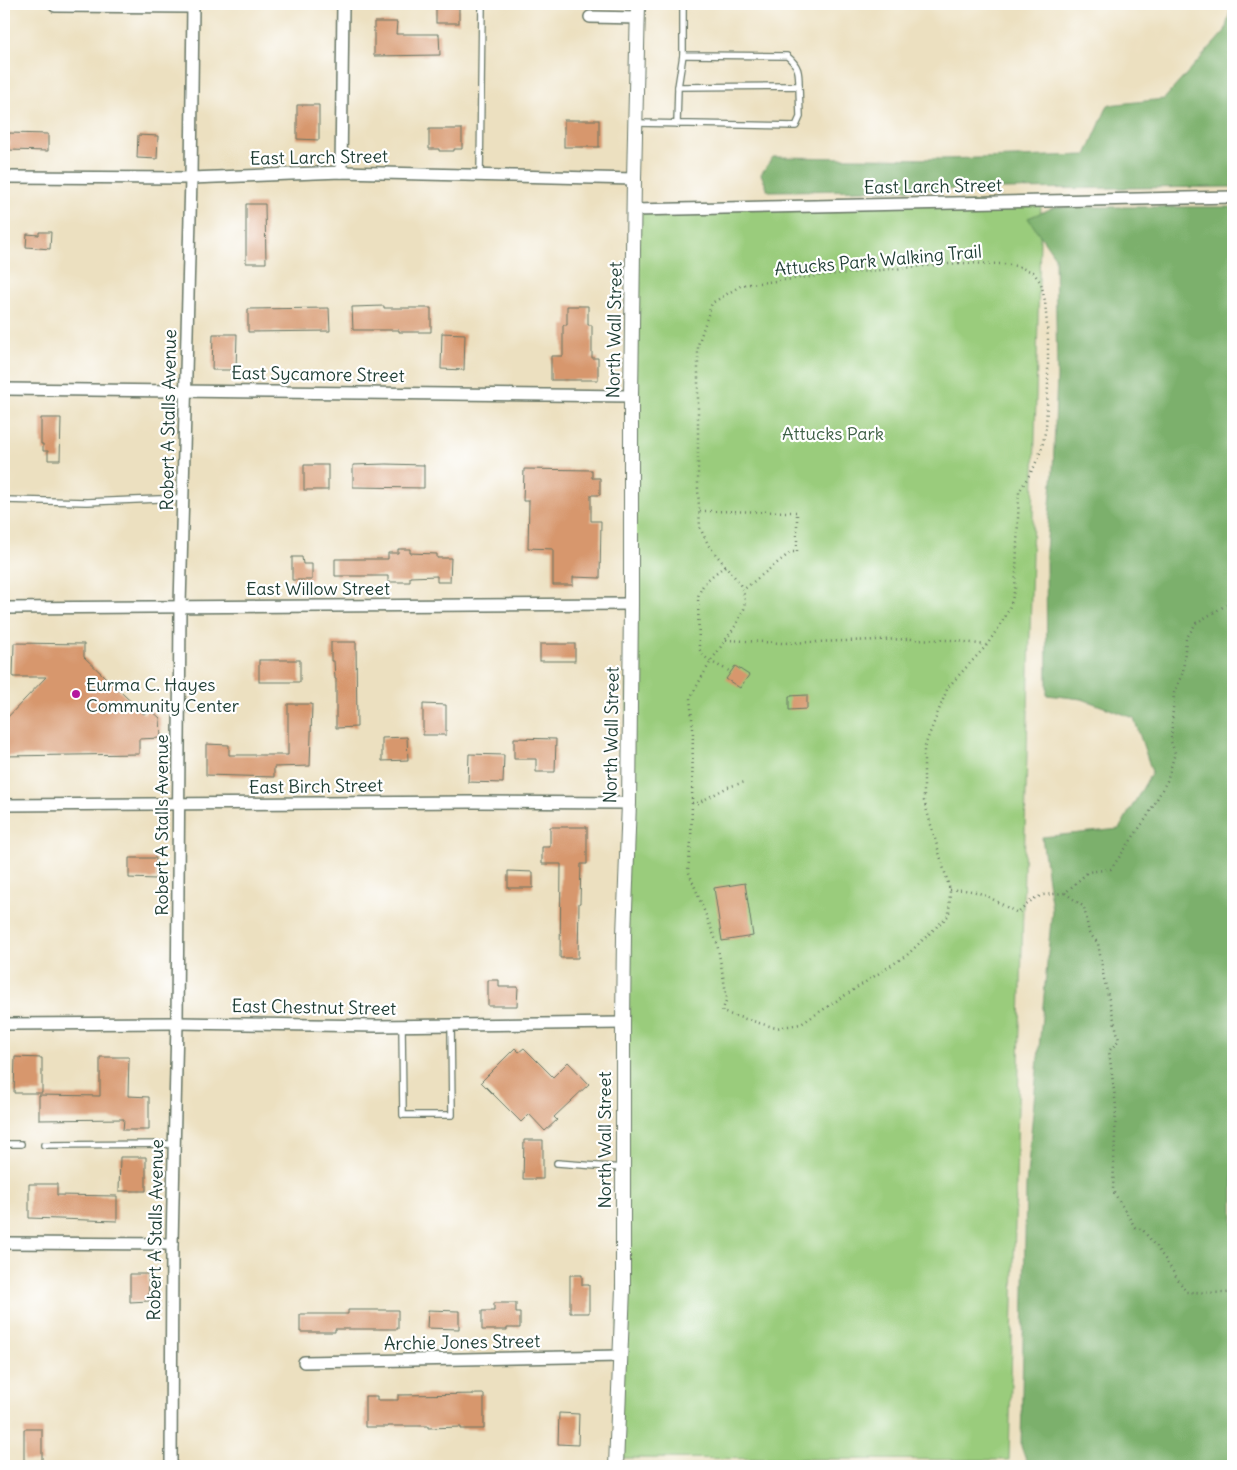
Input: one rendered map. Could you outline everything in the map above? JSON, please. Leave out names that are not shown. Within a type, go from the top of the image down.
[{"type":"street","points":[[341,172],[343,4]]},
{"type":"street","points":[[55,6],[193,5]]},
{"type":"street","name":"Robert A Stalls Avenue","points":[[171,1466],[180,606],[191,178],[193,5]]},
{"type":"street","points":[[590,17],[638,11]]},
{"type":"street","name":"North Wall Street","points":[[616,1466],[623,1288],[624,935],[629,803],[631,396],[638,11]]},
{"type":"street","name":"East Larch Street","points":[[4,178],[191,178],[341,172],[634,179]]},
{"type":"street","name":"East Larch Street","points":[[634,210],[1233,197]]},
{"type":"street","name":"East Sycamore Street","points":[[4,389],[631,396]]},
{"type":"street","name":"East Willow Street","points":[[4,608],[631,604]]},
{"type":"street","name":"East Birch Street","points":[[4,805],[464,802],[629,803]]},
{"type":"street","name":"East Chestnut Street","points":[[4,1024],[177,1023],[402,1026],[623,1023]]},
{"type":"street","points":[[4,1243],[172,1244]]},
{"type":"street","name":"Archie Jones Street","points":[[304,1362],[620,1356]]},
{"type":"lane","points":[[480,176],[482,4]]},
{"type":"lane","points":[[677,124],[678,87],[683,55],[683,4]]},
{"type":"lane","points":[[636,123],[796,126],[800,117],[799,72],[794,62],[787,56],[683,55]]},
{"type":"lane","points":[[678,87],[799,86]]},
{"type":"lane","points":[[4,500],[87,502],[183,498]]},
{"type":"lane","points":[[402,1026],[403,1115],[452,1115],[451,1025]]},
{"type":"lane","points":[[4,1144],[21,1144]]},
{"type":"lane","points":[[44,1145],[174,1144]]},
{"type":"lane","points":[[557,1163],[623,1168]]},
{"type":"path","name":"Attucks Park Walking Trail","points":[[959,263],[1016,266],[1032,272],[1041,283],[1048,329],[1046,427],[1042,448],[1020,492],[1015,588],[1012,600],[1007,614],[987,645],[948,687],[924,748],[924,800],[950,890],[949,915],[907,955],[801,1024],[776,1028],[722,1012],[727,998],[717,943],[688,870],[691,842],[693,728],[690,698],[711,661],[736,625],[744,609],[745,600],[743,590],[738,582],[709,546],[700,528],[700,511],[698,488],[698,345],[712,303],[742,285],[959,263]]},
{"type":"path","points":[[700,511],[797,512],[797,552],[791,552],[743,590]]},
{"type":"path","points":[[725,566],[703,585],[698,597],[699,648],[711,661],[731,672]]},
{"type":"path","points":[[950,890],[973,890],[998,901],[1018,913],[1033,899],[1042,895],[1065,893],[1088,872],[1111,869],[1147,817],[1167,781],[1175,753],[1171,741],[1174,693],[1183,672],[1186,639],[1196,623],[1233,601]]},
{"type":"path","points":[[726,640],[782,643],[908,639],[951,640],[987,645]]},
{"type":"path","points":[[692,803],[698,803],[728,787],[745,782]]},
{"type":"path","points":[[1065,893],[1084,907],[1089,933],[1098,943],[1118,1040],[1109,1051],[1116,1106],[1113,1191],[1135,1227],[1143,1230],[1165,1259],[1186,1292],[1233,1292]]},
{"type":"green space","points":[[1232,4],[1233,187],[768,191],[761,174],[773,157],[942,159],[1086,155],[1108,105],[1164,99],[1225,31]]},
{"type":"green space","name":"Attucks Park","points":[[1041,201],[1009,1460],[616,1458],[634,210]]},
{"type":"green space","points":[[1055,207],[1233,207],[1233,1466],[1028,1466],[1021,1446],[1026,1186],[1052,910],[1042,837],[1119,829],[1152,772],[1134,718],[1082,699],[1047,695],[1046,550],[1053,471],[1057,377],[1055,257],[1028,218]]},
{"type":"building","points":[[436,4],[459,4],[459,23],[436,23]]},
{"type":"building","points":[[374,22],[397,22],[396,34],[439,34],[440,55],[374,56]]},
{"type":"building","points":[[297,105],[319,105],[319,140],[297,139]]},
{"type":"building","points":[[564,120],[599,120],[599,147],[564,147]]},
{"type":"building","points":[[429,129],[462,129],[462,149],[439,151],[439,149],[429,149]]},
{"type":"building","points":[[9,133],[48,134],[48,151],[8,150]]},
{"type":"building","points":[[138,135],[158,136],[157,159],[137,158]]},
{"type":"building","points":[[246,204],[265,204],[266,263],[246,263]]},
{"type":"building","points":[[39,232],[51,232],[50,249],[26,247],[27,234],[39,235]]},
{"type":"building","points":[[384,306],[384,308],[431,308],[431,332],[353,330],[352,307]]},
{"type":"building","points":[[567,306],[588,306],[588,325],[592,325],[592,358],[598,358],[598,380],[551,380],[551,356],[563,356],[563,325],[567,325]]},
{"type":"building","points":[[329,308],[330,331],[248,332],[248,309]]},
{"type":"building","points":[[442,333],[465,334],[464,370],[441,369]]},
{"type":"building","points":[[213,334],[237,334],[236,370],[212,370]]},
{"type":"building","points":[[41,418],[61,418],[60,460],[48,460],[48,451],[43,451],[43,444],[41,444]]},
{"type":"building","points":[[304,465],[328,465],[328,490],[304,490]]},
{"type":"building","points":[[353,465],[424,465],[424,488],[353,487]]},
{"type":"building","points":[[524,469],[592,470],[592,478],[600,478],[600,495],[591,495],[591,521],[601,521],[600,578],[573,577],[573,585],[553,585],[553,549],[528,548],[529,501],[523,501]]},
{"type":"building","points":[[398,549],[410,549],[410,553],[437,554],[437,558],[451,558],[450,582],[437,582],[437,576],[410,577],[410,582],[388,582],[388,576],[335,576],[335,559],[388,559],[388,553],[398,553]]},
{"type":"building","points":[[292,557],[302,557],[303,564],[312,564],[312,580],[292,580]]},
{"type":"building","points":[[331,642],[356,642],[357,727],[336,728],[336,679],[334,661],[331,661]]},
{"type":"building","name":"Eurma C. Hayes Community Center","points":[[14,643],[84,644],[84,657],[144,714],[149,708],[160,718],[161,738],[139,739],[139,754],[4,756],[4,721],[46,677],[13,677]]},
{"type":"building","points":[[540,644],[575,644],[575,661],[540,661]]},
{"type":"building","points":[[259,660],[300,660],[300,682],[259,682]]},
{"type":"building","points":[[735,666],[749,675],[740,688],[726,679]]},
{"type":"building","points":[[807,695],[807,709],[789,710],[789,696]]},
{"type":"building","points":[[288,704],[312,704],[310,766],[274,767],[274,777],[206,775],[206,744],[229,745],[229,755],[288,755]]},
{"type":"building","points":[[423,704],[446,705],[446,735],[423,735]]},
{"type":"building","points":[[407,737],[408,760],[382,761],[382,738]]},
{"type":"building","points":[[514,738],[556,739],[555,772],[536,772],[536,759],[514,759]]},
{"type":"building","points":[[469,754],[504,755],[503,783],[468,782]]},
{"type":"building","points":[[550,827],[587,827],[587,864],[581,864],[578,958],[560,958],[561,864],[542,864],[542,847],[550,847]]},
{"type":"building","points":[[129,858],[156,858],[156,879],[129,878]]},
{"type":"building","points":[[508,871],[533,872],[533,888],[508,888]]},
{"type":"building","points":[[745,883],[753,936],[722,941],[714,888]]},
{"type":"building","points":[[488,980],[499,980],[499,987],[518,987],[517,1006],[488,1006]]},
{"type":"building","points":[[515,1048],[519,1052],[524,1048],[553,1077],[568,1062],[589,1084],[554,1117],[557,1120],[545,1131],[529,1114],[521,1122],[481,1082]]},
{"type":"building","points":[[15,1057],[42,1058],[42,1093],[14,1093]]},
{"type":"building","points":[[100,1057],[129,1057],[128,1096],[149,1097],[149,1130],[123,1130],[124,1119],[39,1120],[39,1095],[100,1096]]},
{"type":"building","points":[[524,1140],[543,1140],[543,1179],[523,1179]]},
{"type":"building","points":[[120,1157],[146,1157],[146,1191],[119,1191]]},
{"type":"building","points":[[29,1184],[57,1184],[57,1195],[117,1196],[117,1221],[29,1218]]},
{"type":"building","points":[[130,1274],[148,1274],[149,1301],[130,1302]]},
{"type":"building","points":[[570,1275],[582,1275],[582,1285],[589,1285],[589,1313],[570,1313]]},
{"type":"building","points":[[494,1303],[516,1303],[516,1313],[520,1313],[520,1328],[482,1330],[482,1311],[494,1311]]},
{"type":"building","points":[[348,1310],[398,1310],[398,1329],[335,1329],[335,1332],[300,1332],[300,1314],[348,1314]]},
{"type":"building","points":[[428,1310],[459,1311],[459,1329],[427,1328]]},
{"type":"building","points":[[484,1394],[484,1429],[461,1429],[461,1427],[428,1428],[428,1426],[365,1427],[365,1396],[377,1396],[377,1400],[398,1400],[398,1395]]},
{"type":"building","points":[[559,1413],[579,1414],[578,1445],[558,1444]]},
{"type":"building","points":[[24,1429],[42,1429],[42,1462],[24,1461]]},
{"type":"place","name":"Eurma C. Hayes Community Center","points":[[76,694]]}]
